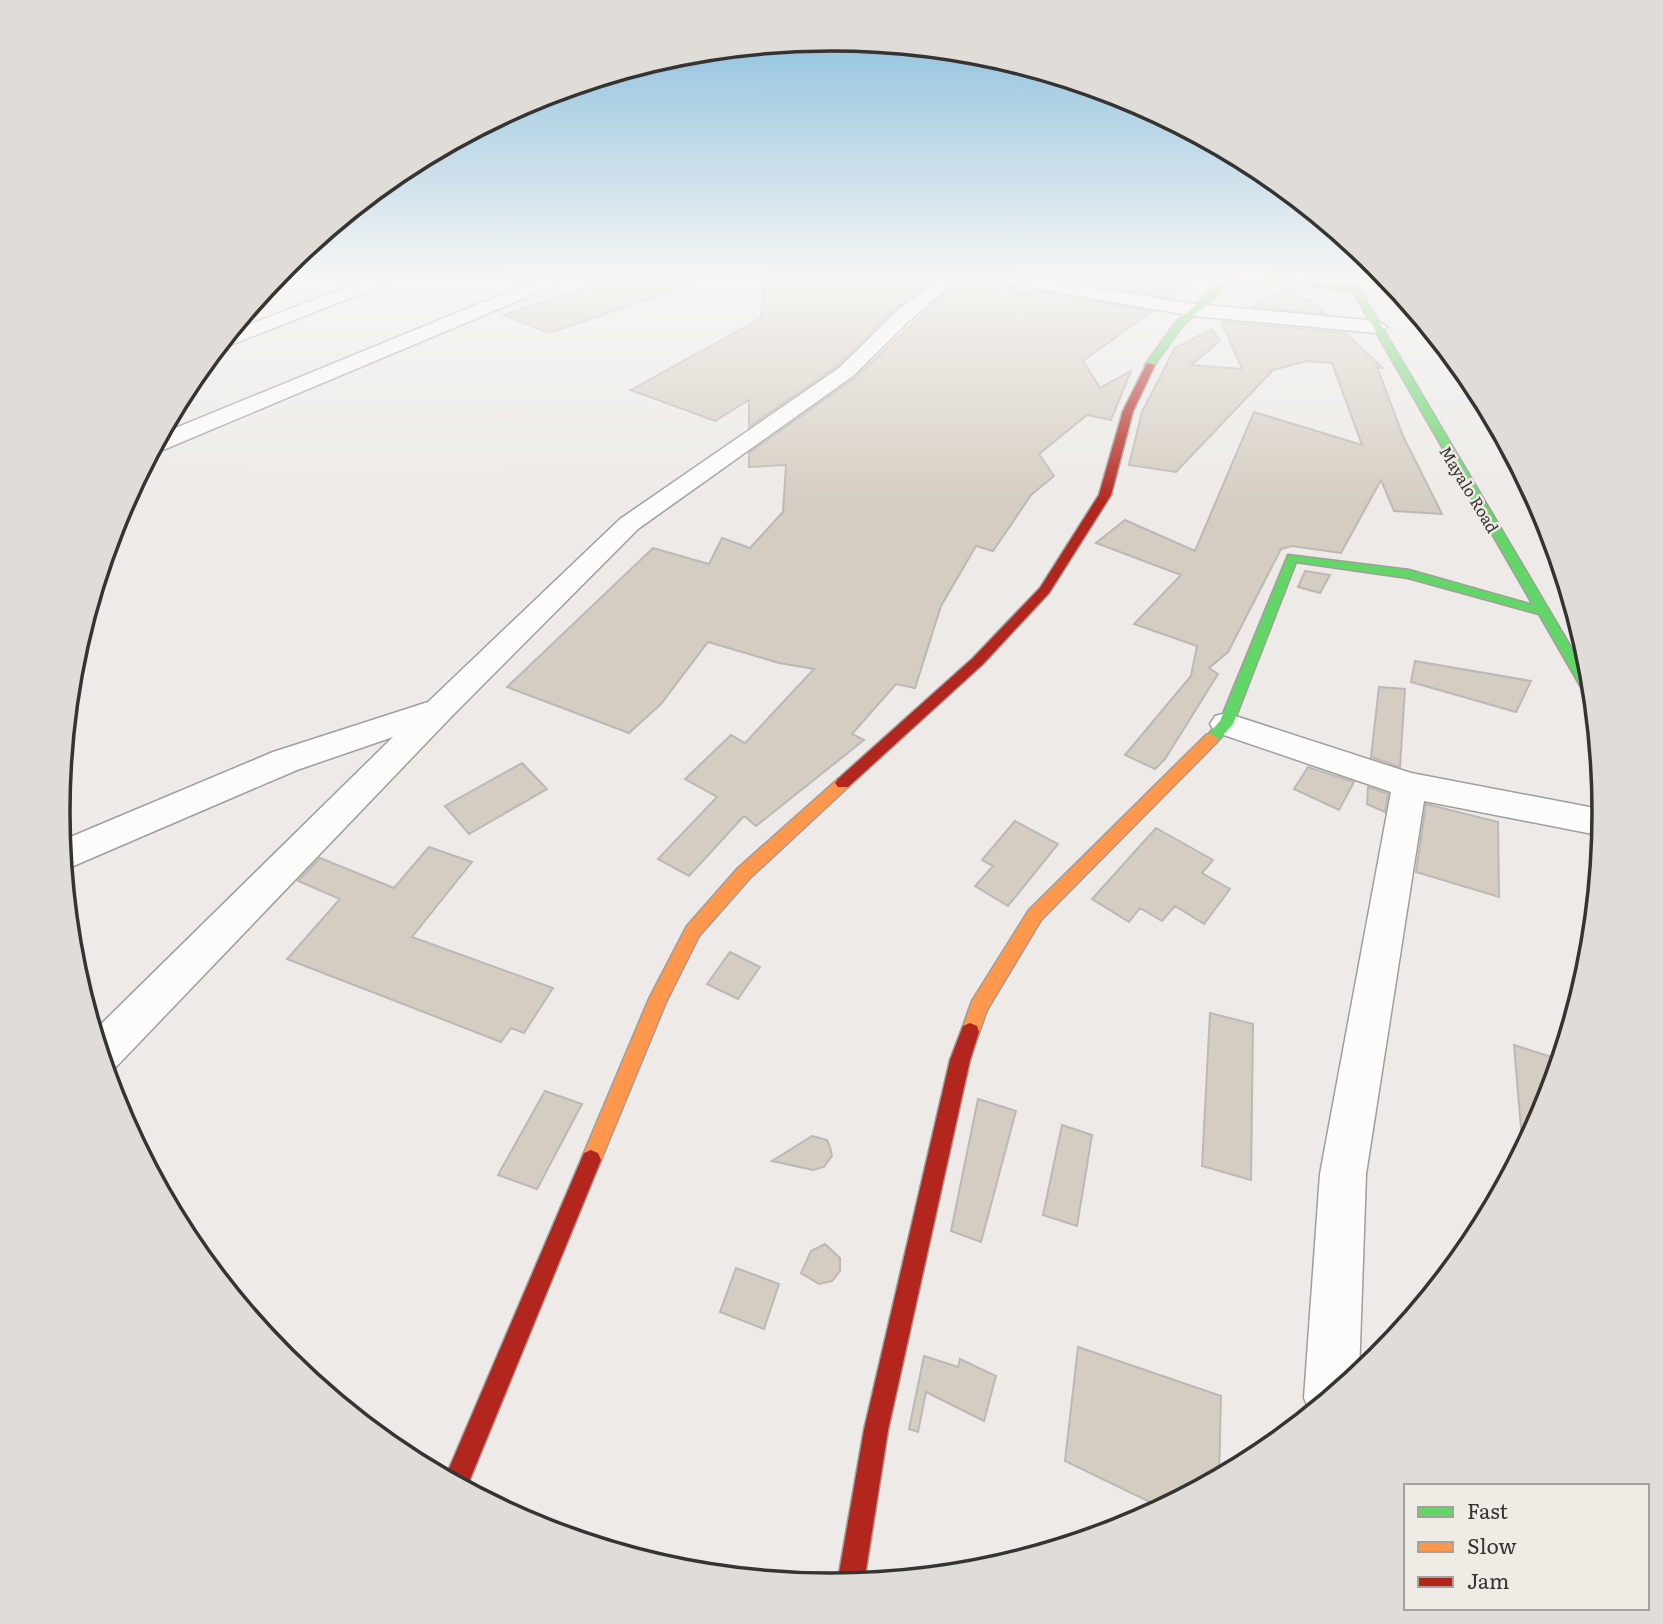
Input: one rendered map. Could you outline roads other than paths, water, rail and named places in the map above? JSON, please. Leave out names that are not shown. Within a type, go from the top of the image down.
[{"type":"street","points":[[167,440],[375,354]]},
{"type":"street","points":[[108,1046],[441,708],[629,524],[846,372],[865,354]]},
{"type":"street","points":[[459,1475],[658,999],[693,931],[744,873],[978,661],[1045,590],[1104,495],[1128,411],[1143,376],[1157,354]]},
{"type":"street","name":"Mayalo Road","points":[[1393,354],[1580,673]]},
{"type":"street","points":[[852,1573],[876,1430],[941,1133],[960,1060],[979,1007],[1035,915],[1226,724],[1292,558],[1409,574],[1545,612]]},
{"type":"street","points":[[72,852],[285,761],[441,708]]},
{"type":"street","points":[[1226,724],[1409,785],[1593,821]]},
{"type":"street","points":[[1332,1385],[1343,1174],[1409,785]]}]
